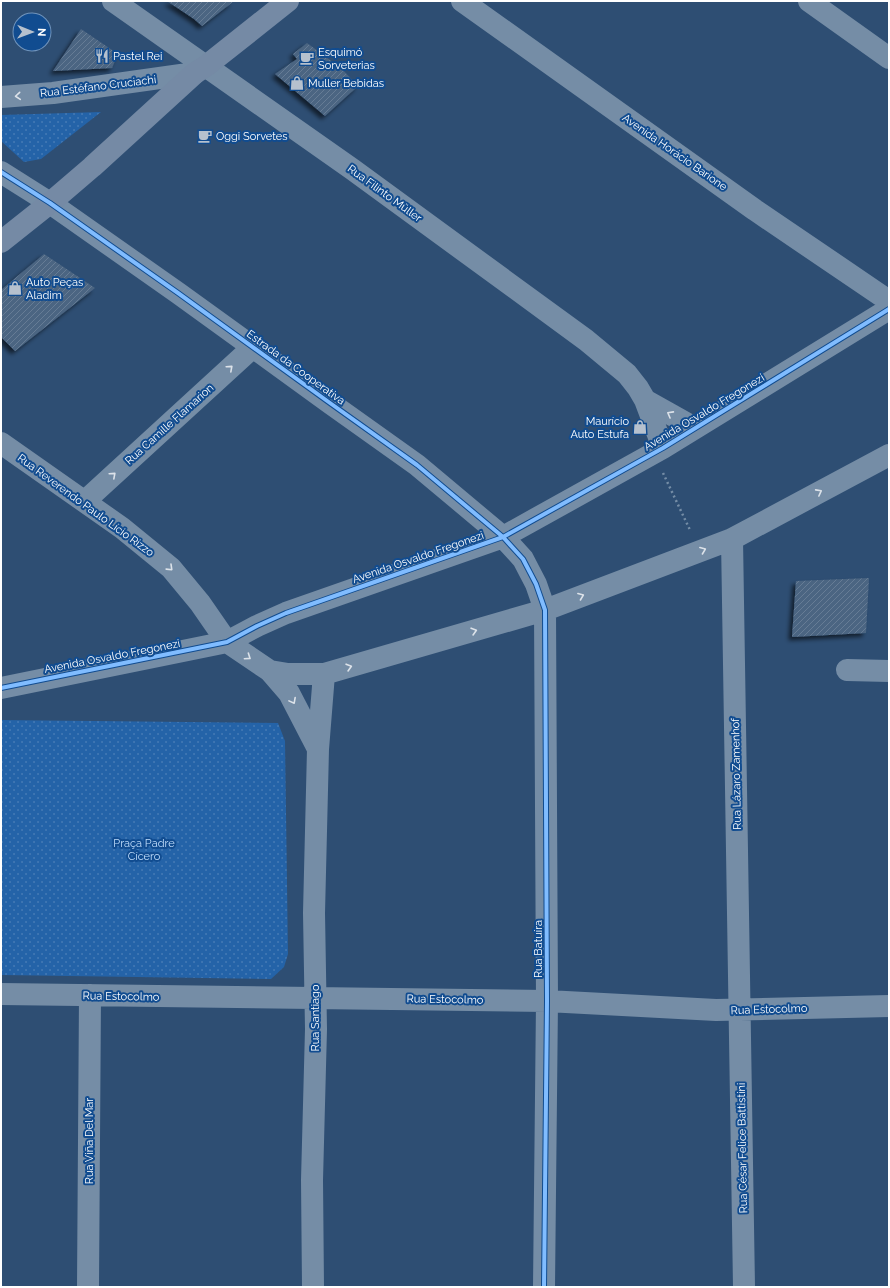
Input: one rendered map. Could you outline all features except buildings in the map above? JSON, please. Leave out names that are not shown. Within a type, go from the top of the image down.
[{"type":"main road","points":[[1,242],[50,203],[200,70],[288,1]]},
{"type":"street","name":"Rua Filinto Müller","points":[[112,1],[200,70],[352,169],[586,340],[627,374],[638,388],[645,400],[663,448]]},
{"type":"street","name":"Avenida Horácio Barione","points":[[462,1],[749,206],[889,301]]},
{"type":"street","points":[[809,1],[889,58]]},
{"type":"street","name":"Rua Estéfano Cruciachi","points":[[1,97],[76,90],[200,70]]},
{"type":"street","name":"Estrada da Cooperativa","points":[[1,172],[50,203],[417,465],[503,537],[523,559],[536,584],[545,610]]},
{"type":"street","name":"Avenida Osvaldo Fregonezi","points":[[1,688],[227,642],[286,613],[503,537],[663,448],[889,309]]},
{"type":"street","name":"Rua Camille Flamarion","points":[[84,501],[253,347]]},
{"type":"street","name":"Rua Filinto Müller","points":[[645,400],[695,428]]},
{"type":"street","name":"Rua Reverendo Paulo Lício Rizzo","points":[[1,443],[122,528],[171,568],[200,603],[227,642],[270,671]]},
{"type":"street","points":[[270,671],[288,674],[324,674],[545,610],[732,539],[889,455]]},
{"type":"street","name":"Rua Lázaro Zamenhof","points":[[732,539],[740,1009]]},
{"type":"street","name":"Rua Batuíra","points":[[544,1287],[547,1001],[545,610]]},
{"type":"street","points":[[847,670],[889,671]]},
{"type":"street","name":"Rua Santiago","points":[[270,671],[289,693],[318,749]]},
{"type":"street","name":"Rua Santiago","points":[[313,1287],[312,1180],[316,1037],[314,913],[318,749],[324,674]]},
{"type":"street","name":"Rua Estocolmo","points":[[1,994],[547,1001],[716,1010],[889,1006]]},
{"type":"street","name":"Rua Viña Del Mar","points":[[88,1287],[90,995]]},
{"type":"street","name":"Rua César Felice Battistini","points":[[740,1009],[744,1287]]},
{"type":"path","points":[[662,471],[691,532]]},
{"type":"green space","points":[[101,112],[41,159],[24,162],[1,141],[1,115]]},
{"type":"green space","name":"Praça Padre Cícero","points":[[1,720],[278,723],[285,741],[288,954],[284,967],[271,979],[1,975]]},
{"type":"cycle path","points":[[1,172],[50,203],[178,293],[417,465],[503,537],[523,559],[536,584],[545,610],[547,1001],[544,1287]]},
{"type":"cycle path","points":[[1,688],[227,642],[286,613],[503,537],[663,448],[889,309]]},
{"type":"place","name":"Pastel Rei","points":[[102,56]]},
{"type":"place","name":"Esquimó Sorveterias","points":[[307,58]]},
{"type":"place","name":"Muller Bebidas","points":[[297,83]]},
{"type":"place","name":"Oggi Sorvetes","points":[[205,136]]},
{"type":"place","name":"Auto Peças Aladim","points":[[15,288]]},
{"type":"place","name":"Maurício Auto Estufa","points":[[640,427]]}]
